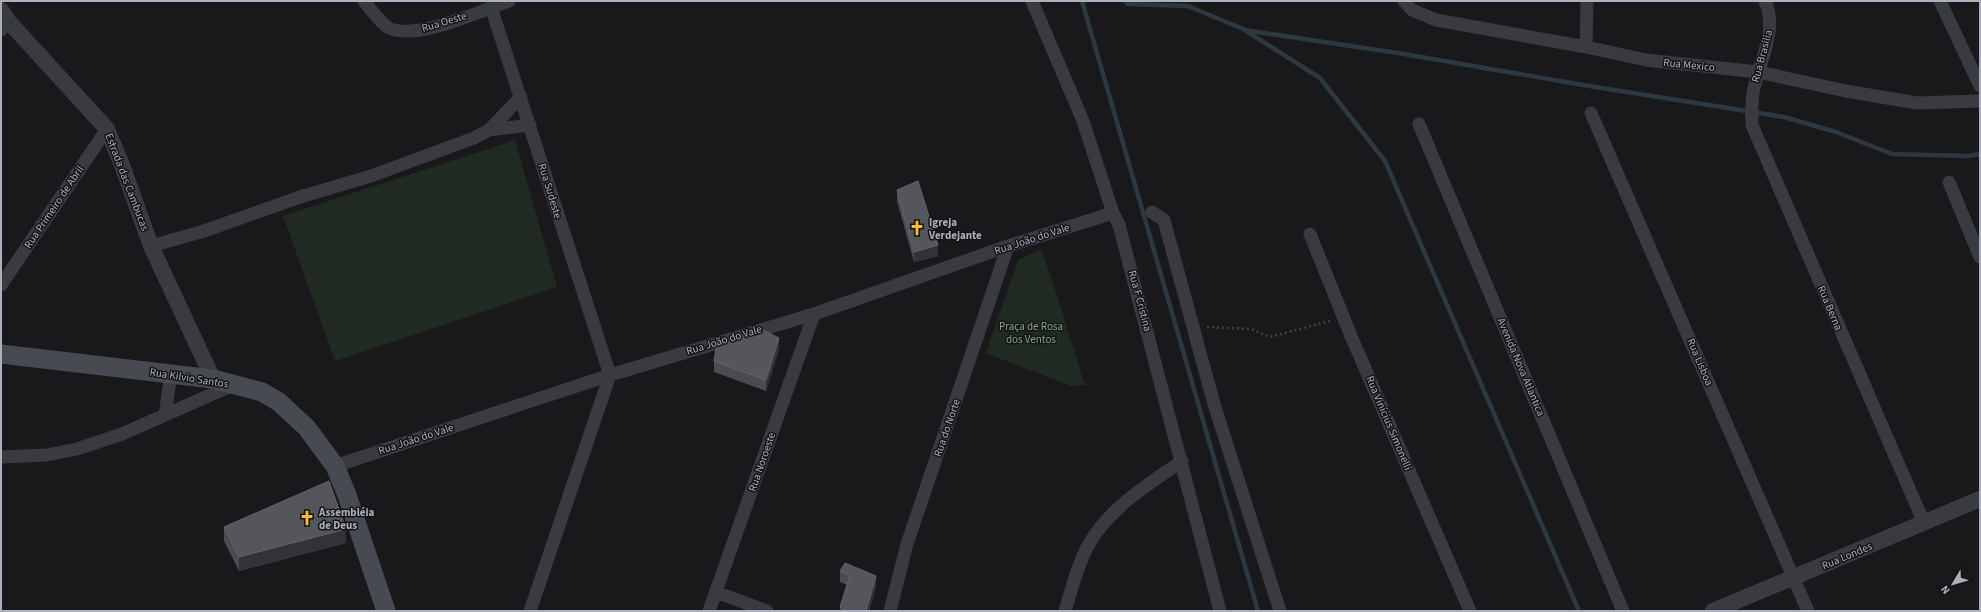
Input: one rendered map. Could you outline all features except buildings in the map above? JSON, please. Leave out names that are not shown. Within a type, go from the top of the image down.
[{"type":"main road","name":"Rua Kilvio Santos","points":[[1,354],[213,379],[262,392],[279,402],[307,428],[335,466],[347,495],[386,611]]},
{"type":"street","name":"Rua Oeste","points":[[364,1],[389,27],[404,32],[426,30],[509,1]]},
{"type":"street","name":"Rua F Cristina","points":[[1032,1],[1083,121],[1113,213],[1119,225],[1182,461],[1220,611]]},
{"type":"street","name":"Rua Mexico","points":[[1404,1],[1412,10],[1436,20],[1586,47],[1646,60],[1758,72],[1846,91],[1917,103],[1980,101]]},
{"type":"street","points":[[1586,47],[1587,1]]},
{"type":"street","name":"Rua Brasilia","points":[[1753,89],[1769,33],[1769,10],[1765,1]]},
{"type":"street","points":[[1940,1],[1980,86]]},
{"type":"street","name":"Rua Sudeste","points":[[491,7],[530,125],[558,218],[610,374]]},
{"type":"street","name":"Estrada das Cambucas","points":[[4,21],[107,129],[122,166],[150,246],[213,379]]},
{"type":"street","name":"Rua Berna","points":[[1753,89],[1752,125],[1924,523]]},
{"type":"street","points":[[150,246],[204,231],[300,197],[372,176],[474,138],[489,130],[521,98]]},
{"type":"street","name":"Rua Lisboa","points":[[1591,113],[1808,611]]},
{"type":"street","name":"Avenida Nova Atlantica","points":[[1419,124],[1623,611]]},
{"type":"street","points":[[489,130],[530,125]]},
{"type":"street","name":"Rua Primeiro de Abril","points":[[1,285],[107,129]]},
{"type":"street","points":[[1949,182],[1980,257]]},
{"type":"street","points":[[1152,212],[1164,220],[1192,327],[1219,419],[1280,611]]},
{"type":"street","name":"Rua João do Vale","points":[[335,466],[610,374],[814,314],[1008,246],[1113,213]]},
{"type":"street","name":"Rua Vinícius Simonelli","points":[[1310,234],[1351,336],[1470,611]]},
{"type":"street","name":"Rua do Norte","points":[[890,611],[907,544],[1008,246]]},
{"type":"street","name":"Rua Noroeste","points":[[709,611],[814,314]]},
{"type":"street","points":[[165,415],[171,374]]},
{"type":"street","points":[[530,611],[610,374]]},
{"type":"street","points":[[1,457],[47,455],[77,450],[122,434],[234,384]]},
{"type":"street","points":[[1065,611],[1077,571],[1088,544],[1103,524],[1138,493],[1182,461]]},
{"type":"street","name":"Rua Londes","points":[[1713,611],[1980,499]]},
{"type":"street","points":[[716,592],[767,611]]},
{"type":"path","points":[[1192,327],[1251,329],[1270,337],[1329,321],[1351,336]]},
{"type":"green space","points":[[515,140],[557,287],[335,361],[283,216]]},
{"type":"green space","name":"Praça de Rosa dos Ventos","points":[[1041,249],[1085,385],[1071,386],[986,353],[1018,260]]},
{"type":"waterway","points":[[1082,1],[1258,611]]},
{"type":"waterway","points":[[1125,1],[1128,4],[1188,6],[1243,29],[1320,78],[1385,161],[1579,611]]},
{"type":"waterway","points":[[1244,30],[1398,53],[1583,85],[1784,117],[1836,132],[1892,154],[1969,156],[1980,154]]},
{"type":"place","name":"Igreja Verdejante","points":[[917,228]]},
{"type":"place","name":"Assembléia de Deus","points":[[307,518]]}]
